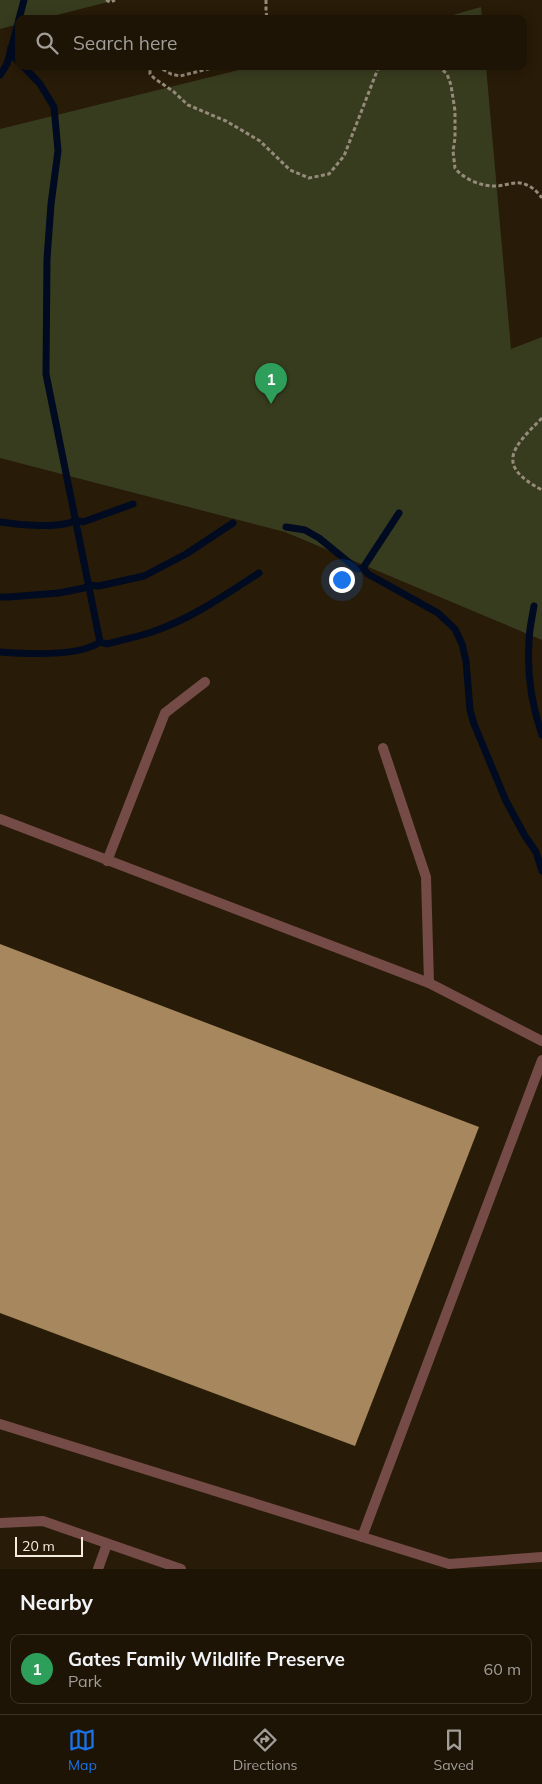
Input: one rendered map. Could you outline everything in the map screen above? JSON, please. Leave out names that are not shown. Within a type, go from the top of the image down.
[{"type":"lane","points":[[107,861],[165,713],[205,682]]},
{"type":"lane","points":[[383,748],[426,877],[429,983]]},
{"type":"lane","points":[[0,819],[429,983],[542,1041]]},
{"type":"lane","points":[[362,1537],[542,1060]]},
{"type":"lane","points":[[0,1424],[449,1564],[542,1557]]},
{"type":"lane","points":[[0,1523],[43,1521],[181,1569]]},
{"type":"lane","points":[[98,1569],[106,1544]]},
{"type":"path","points":[[106,0],[110,2],[115,0]]},
{"type":"path","points":[[266,0],[268,15]]},
{"type":"path","points":[[150,70],[150,74],[154,78],[188,105],[226,121],[260,141],[290,170],[309,178],[329,174],[344,156],[377,70]]},
{"type":"path","points":[[164,70],[170,74],[180,76],[204,70]]},
{"type":"path","points":[[443,70],[448,74],[455,111],[453,152],[455,168],[464,178],[495,187],[520,183],[534,190],[542,198]]},
{"type":"path","points":[[542,418],[515,447],[513,462],[516,470],[522,477],[542,490]]},
{"type":"green space","points":[[0,0],[116,0],[57,15],[15,15],[15,25],[0,29]]},
{"type":"green space","points":[[481,7],[482,15],[453,15]]},
{"type":"green space","points":[[239,70],[486,70],[511,349],[542,337],[542,640],[285,532],[0,458],[0,129]]},
{"type":"building","points":[[0,944],[479,1127],[355,1446],[0,1313]]},
{"type":"waterway","points":[[20,15],[24,0]]},
{"type":"waterway","points":[[0,75],[7,64],[15,35]]},
{"type":"waterway","points":[[11,48],[15,58]]},
{"type":"waterway","points":[[27,70],[40,84],[54,107],[58,151],[51,204],[47,259],[46,374],[100,642]]},
{"type":"waterway","points":[[0,522],[39,526],[60,525],[76,520],[83,522],[133,504]]},
{"type":"waterway","points":[[363,568],[399,513]]},
{"type":"waterway","points":[[0,597],[59,593],[84,588],[89,585],[99,586],[144,576],[186,554],[233,523]]},
{"type":"waterway","points":[[286,527],[305,530],[319,538],[357,569],[363,568],[368,574],[438,613],[455,629],[462,644],[466,661],[470,710],[474,724],[506,801],[536,852],[542,871]]},
{"type":"waterway","points":[[100,642],[107,644],[166,627],[207,606],[259,573]]},
{"type":"waterway","points":[[534,606],[530,633],[529,665],[533,701],[542,735]]},
{"type":"waterway","points":[[0,652],[38,654],[66,652],[91,647],[100,642]]},
{"type":"place","name":"Gates Family Wildlife Preserve","points":[[271,404]]}]
